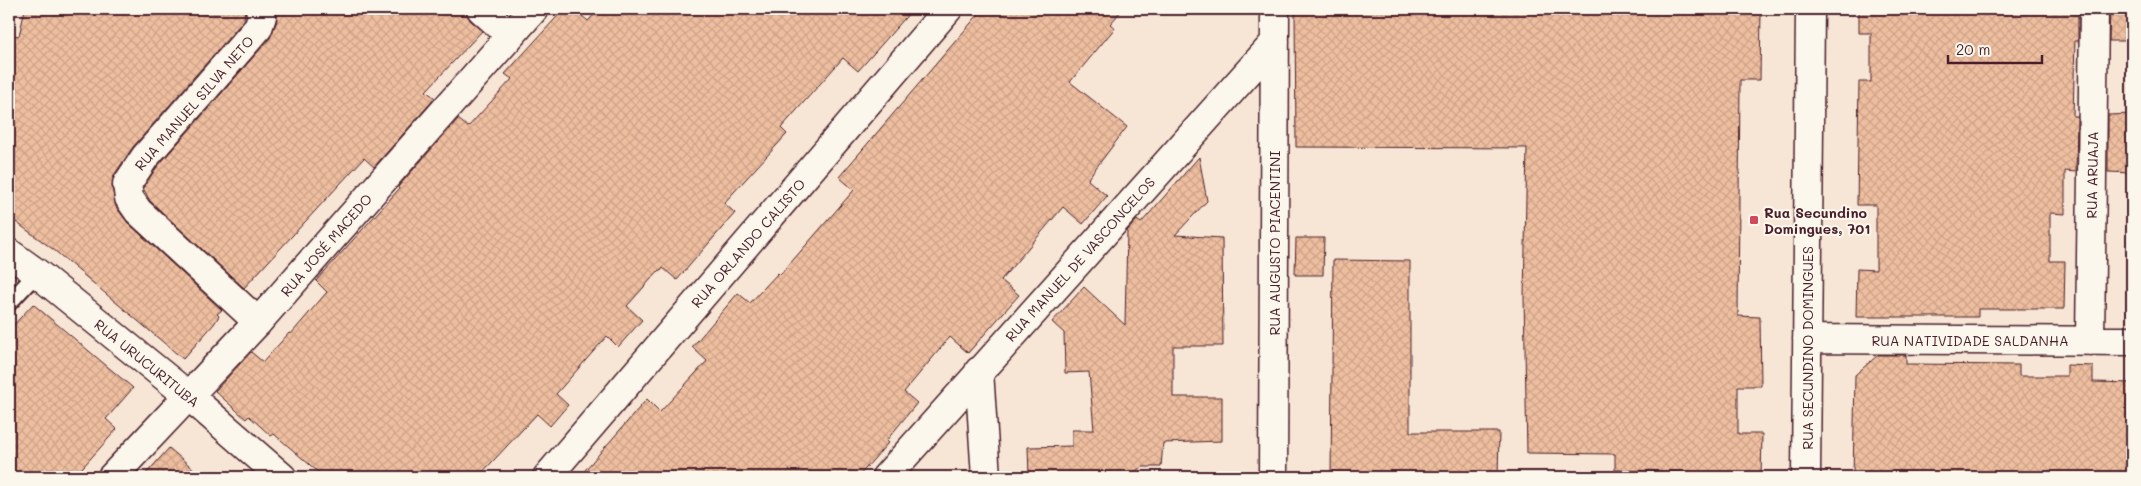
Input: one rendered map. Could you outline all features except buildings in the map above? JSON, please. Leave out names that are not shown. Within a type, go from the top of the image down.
[{"type":"street","name":"RUA MANUEL SILVA NETO","points":[[258,322],[138,211],[129,198],[128,184],[145,158],[258,28],[262,16],[260,9]]},
{"type":"street","points":[[481,9],[510,35]]},
{"type":"street","name":"RUA JOSÉ MACEDO","points":[[112,477],[190,397],[258,322],[534,9]]},
{"type":"street","name":"RUA ORLANDO CALISTO","points":[[547,477],[948,9]]},
{"type":"street","name":"RUA AUGUSTO PIACENTINI","points":[[1273,477],[1275,9]]},
{"type":"street","name":"RUA SECUNDINO DOMINGUES","points":[[1806,477],[1810,9]]},
{"type":"street","name":"RUA ARUAJA","points":[[2090,341],[2094,9]]},
{"type":"street","name":"RUA MANUEL DE VASCONCELOS","points":[[886,477],[1275,42]]},
{"type":"street","name":"RUA URUCURITUBA","points":[[9,253],[37,273],[190,397],[282,477]]},
{"type":"street","name":"RUA NATIVIDADE SALDANHA","points":[[1807,339],[2132,341]]},
{"type":"street","points":[[979,371],[986,477]]},
{"type":"lane","points":[[9,303],[37,273]]},
{"type":"place","name":"Rua Secundino Domingues, 701","points":[[1754,220]]}]
